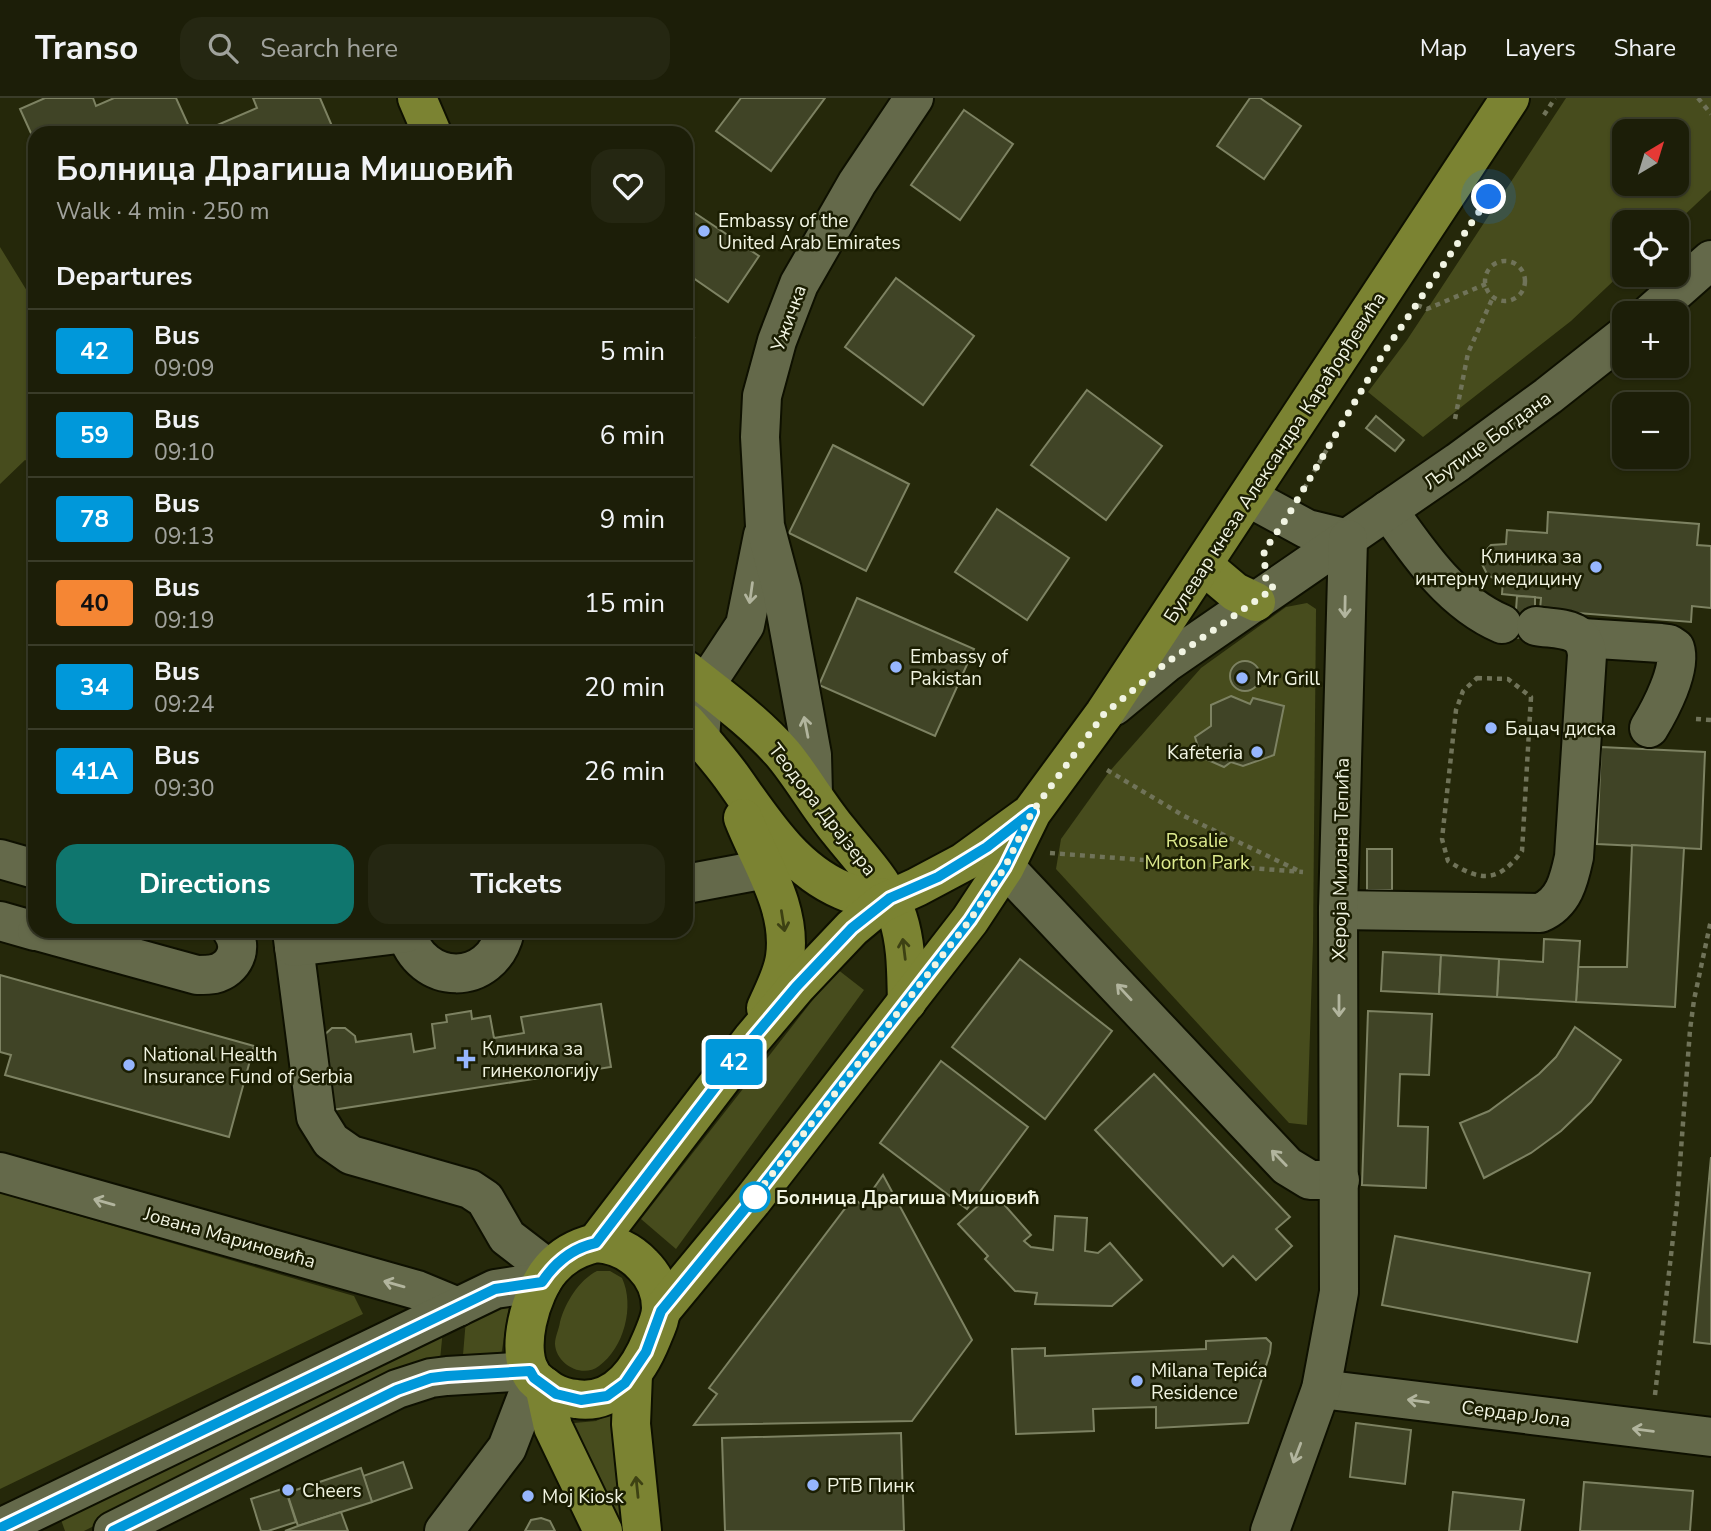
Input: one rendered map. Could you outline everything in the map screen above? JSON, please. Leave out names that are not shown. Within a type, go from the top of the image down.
[{"type":"main road","points":[[417,98],[429,126]]},
{"type":"main road","name":"Булевар кнеза Александра Карађорђевића","points":[[661,1311],[752,1200],[970,920],[1005,867],[1032,812],[1104,714],[1510,98]]},
{"type":"main road","points":[[1203,565],[1235,593],[1256,601]]},
{"type":"main road","name":"Теодора Драјзера","points":[[696,678],[755,726],[781,752],[824,812],[872,870],[890,898],[904,941],[907,1002]]},
{"type":"main road","name":"Теодора Драјзера","points":[[693,730],[780,842],[807,869],[848,893],[890,898]]},
{"type":"main road","points":[[739,788],[744,820],[777,895],[784,922],[786,956],[752,1039]]},
{"type":"main road","name":"Булевар кнеза Александра Карађорђевића","points":[[596,1243],[752,1039],[796,987],[852,928],[890,898],[964,862],[1032,812]]},
{"type":"main road","points":[[536,1378],[556,1394],[568,1398],[595,1399],[618,1390],[633,1374],[651,1342],[661,1311],[657,1285],[640,1262],[616,1246],[596,1243],[571,1252],[546,1276],[534,1301],[526,1328],[526,1357],[553,1427],[603,1531]]},
{"type":"main road","points":[[633,1374],[631,1424],[642,1531]]},
{"type":"street","name":"Ужичка","points":[[813,794],[812,755],[782,590],[765,526],[760,450],[762,396],[785,316],[799,284],[857,183],[914,98]]},
{"type":"street","points":[[1664,301],[1711,260]]},
{"type":"street","name":"Љутице Богдана","points":[[1104,714],[1166,663],[1458,462],[1612,345]]},
{"type":"street","points":[[1248,497],[1307,529],[1348,539]]},
{"type":"street","points":[[1388,510],[1456,595],[1485,616],[1519,625],[1571,632],[1582,638],[1661,643],[1675,648],[1677,654],[1667,693],[1649,728]]},
{"type":"street","name":"Ужичка","points":[[693,730],[701,711],[696,678],[719,663],[746,625],[765,526]]},
{"type":"street","name":"Хероја Милана Тепића","points":[[1270,1531],[1321,1389],[1339,1292],[1338,910],[1348,539]]},
{"type":"street","points":[[1338,910],[1541,913],[1557,904],[1568,882],[1574,857],[1587,655],[1586,644],[1582,638]]},
{"type":"street","points":[[0,859],[28,867]]},
{"type":"street","points":[[1005,867],[1287,1166],[1310,1180],[1340,1180]]},
{"type":"street","points":[[693,883],[766,869]]},
{"type":"street","points":[[0,921],[28,929]]},
{"type":"street","points":[[62,938],[197,975],[214,974],[228,968],[237,954],[237,938]]},
{"type":"street","points":[[408,938],[412,949],[423,963],[439,971],[456,974],[472,971],[488,963],[499,950],[503,938]]},
{"type":"street","points":[[293,939],[316,1117],[331,1141],[351,1155],[470,1189],[485,1199],[506,1237],[546,1276]]},
{"type":"street","name":"Јована Мариновића","points":[[0,1172],[417,1290],[458,1307]]},
{"type":"street","points":[[0,1528],[495,1289],[546,1276]]},
{"type":"street","points":[[113,1531],[397,1390],[439,1377],[536,1378],[507,1448],[444,1531]]},
{"type":"street","name":"Сердар Јола","points":[[1321,1389],[1711,1437]]},
{"type":"path","points":[[1541,120],[1555,98]]},
{"type":"path","points":[[1698,98],[1711,114]]},
{"type":"path","points":[[1502,261],[1515,263],[1524,273],[1525,286],[1518,297],[1505,301],[1493,297],[1486,284],[1486,273],[1490,267],[1502,261]]},
{"type":"path","points":[[1416,305],[1427,309],[1486,284]]},
{"type":"path","points":[[1409,315],[1423,294]]},
{"type":"path","points":[[1458,462],[1455,413],[1463,371],[1468,353],[1493,297]]},
{"type":"path","points":[[1286,519],[1345,419]]},
{"type":"path","points":[[1477,678],[1508,679],[1531,697],[1522,851],[1511,866],[1496,875],[1484,877],[1465,872],[1448,861],[1442,839],[1456,710],[1463,691],[1477,678]]},
{"type":"path","points":[[1695,719],[1711,720]]},
{"type":"path","points":[[1112,758],[1104,768],[1184,816],[1301,872]]},
{"type":"path","points":[[1042,852],[1312,874]]},
{"type":"path","points":[[1651,1431],[1677,1203],[1690,1030],[1711,920]]},
{"type":"green space","points":[[1566,98],[1711,98],[1711,190],[1689,211],[1612,210],[1612,282],[1571,321],[1423,437],[1368,392],[1407,340]]},
{"type":"green space","points":[[0,247],[28,293],[28,462],[25,460],[0,484]]},
{"type":"green space","name":"Rosalie Morton Park","points":[[1307,603],[1316,609],[1313,942],[1307,1125],[1289,1123],[1056,869],[1061,839],[1109,772],[1201,668],[1286,607]]},
{"type":"green space","points":[[837,969],[864,990],[676,1249],[641,1219]]},
{"type":"green space","points":[[0,1193],[354,1296],[363,1314],[0,1489]]},
{"type":"green space","points":[[597,1271],[610,1271],[622,1278],[627,1301],[625,1326],[608,1358],[592,1370],[578,1370],[560,1358],[555,1344],[562,1315],[569,1300],[584,1280]]},
{"type":"green space","points":[[506,1301],[509,1306],[501,1356],[463,1355],[466,1319]]},
{"type":"green space","points":[[443,1329],[440,1360],[289,1428],[84,1531],[65,1531],[60,1517]]},
{"type":"green space","points":[[617,1410],[628,1531],[620,1531],[563,1424],[596,1421]]},
{"type":"building","points":[[45,98],[93,98],[96,106],[114,98],[176,98],[189,126],[28,127],[20,109]]},
{"type":"building","points":[[253,98],[320,98],[332,126],[215,126],[257,108]]},
{"type":"building","points":[[741,98],[825,98],[771,171],[716,131]]},
{"type":"building","points":[[1250,98],[1260,98],[1301,126],[1264,179],[1217,146]]},
{"type":"building","points":[[964,110],[1013,144],[960,220],[911,185]]},
{"type":"building","name":"Embassy of the United Arab Emirates","points":[[693,212],[759,256],[728,302],[693,278]]},
{"type":"building","points":[[896,278],[974,336],[923,405],[845,347]]},
{"type":"building","points":[[1087,390],[1162,446],[1106,520],[1031,465]]},
{"type":"building","points":[[1376,416],[1404,440],[1395,451],[1366,428]]},
{"type":"building","points":[[833,445],[909,484],[866,571],[789,533]]},
{"type":"building","points":[[997,509],[1069,558],[1027,620],[955,572]]},
{"type":"building","name":"Клиника за интерну медицину","points":[[1548,512],[1699,524],[1697,545],[1711,546],[1711,608],[1692,606],[1691,622],[1540,610],[1541,598],[1502,594],[1503,579],[1496,580],[1487,574],[1481,562],[1482,555],[1491,545],[1506,544],[1507,530],[1547,533]]},
{"type":"building","points":[[1517,596],[1535,597],[1535,639],[1502,636],[1504,608],[1516,610]]},
{"type":"building","name":"Embassy of Pakistan","points":[[857,598],[974,649],[935,736],[819,685]]},
{"type":"building","points":[[1245,661],[1251,662],[1259,670],[1259,682],[1251,690],[1245,691],[1239,690],[1231,682],[1230,676],[1231,670],[1239,662]]},
{"type":"building","points":[[1231,696],[1250,704],[1253,698],[1284,706],[1274,755],[1243,766],[1231,762],[1224,767],[1201,757],[1195,737],[1211,726],[1211,705]]},
{"type":"building","points":[[1601,747],[1705,752],[1701,849],[1597,844]]},
{"type":"building","points":[[1632,845],[1684,848],[1675,1007],[1576,1002],[1578,967],[1627,967]]},
{"type":"building","points":[[1367,849],[1392,849],[1392,890],[1367,890]]},
{"type":"building","points":[[1544,939],[1580,941],[1576,1002],[1497,997],[1499,959],[1543,962]]},
{"type":"building","points":[[1383,952],[1441,955],[1439,994],[1381,991]]},
{"type":"building","points":[[1441,955],[1499,959],[1497,997],[1439,994]]},
{"type":"building","points":[[1020,959],[1112,1031],[1045,1119],[952,1047]]},
{"type":"building","name":"National Health Insurance Fund of Serbia","points":[[0,975],[254,1046],[229,1137],[5,1075],[11,1055],[0,1052]]},
{"type":"building","name":"Клиника за гинекологију","points":[[601,1004],[611,1067],[332,1110],[322,1037],[332,1028],[345,1028],[355,1036],[356,1042],[411,1034],[414,1052],[435,1048],[432,1024],[447,1022],[446,1015],[471,1011],[472,1019],[490,1016],[494,1038],[524,1033],[521,1017]]},
{"type":"building","points":[[1368,1011],[1432,1014],[1429,1075],[1400,1074],[1398,1126],[1428,1127],[1426,1188],[1362,1185]]},
{"type":"building","points":[[1575,1027],[1621,1060],[1591,1102],[1561,1131],[1531,1153],[1484,1178],[1460,1123],[1489,1111],[1539,1074],[1556,1057]]},
{"type":"building","points":[[941,1061],[1028,1127],[967,1209],[880,1143]]},
{"type":"building","points":[[1154,1074],[1290,1217],[1276,1229],[1292,1246],[1256,1280],[1233,1256],[1223,1266],[1095,1130]]},
{"type":"building","points":[[1711,1157],[1711,1344],[1694,1342]]},
{"type":"building","points":[[883,1175],[972,1340],[912,1421],[694,1425],[717,1394],[709,1388],[853,1198],[862,1205]]},
{"type":"building","points":[[993,1192],[1031,1235],[1024,1241],[1031,1247],[1053,1250],[1055,1216],[1087,1218],[1085,1251],[1098,1253],[1110,1243],[1142,1280],[1112,1306],[1035,1304],[1037,1293],[1015,1291],[985,1259],[988,1256],[958,1224]]},
{"type":"building","points":[[1395,1236],[1590,1273],[1577,1342],[1382,1305]]},
{"type":"building","name":"Milana Tepića Residence","points":[[1266,1338],[1271,1343],[1270,1353],[1248,1423],[1156,1428],[1156,1407],[1093,1409],[1094,1431],[1016,1434],[1012,1349],[1045,1348],[1045,1356],[1206,1349],[1206,1341]]},
{"type":"building","points":[[1356,1423],[1411,1430],[1405,1484],[1350,1477]]},
{"type":"building","name":"РТВ Пинк","points":[[901,1433],[904,1531],[725,1531],[722,1438]]},
{"type":"building","points":[[403,1462],[412,1488],[372,1502],[363,1476]]},
{"type":"building","points":[[361,1468],[372,1502],[298,1526],[287,1493]]},
{"type":"building","points":[[1584,1482],[1693,1491],[1690,1531],[1580,1531]]},
{"type":"building","points":[[285,1488],[296,1522],[261,1531],[251,1499]]},
{"type":"building","points":[[1453,1492],[1524,1500],[1520,1531],[1449,1531]]},
{"type":"building","points":[[341,1512],[348,1531],[285,1531],[298,1526]]},
{"type":"building","points":[[541,1518],[550,1521],[555,1531],[525,1531],[531,1520]]},
{"type":"bus line","name":"42","points":[[0,1528],[495,1289],[542,1282],[550,1270],[571,1252],[596,1243],[752,1039],[796,987],[852,928],[890,898],[938,877],[964,862],[1032,812],[1005,867],[970,920],[752,1200],[661,1311],[658,1326],[646,1352],[633,1374],[618,1390],[595,1399],[568,1398],[544,1386],[530,1371],[431,1378],[397,1390],[113,1531]]},
{"type":"place","name":"Embassy of the United Arab Emirates","points":[[704,231]]},
{"type":"place","name":"Клиника за интерну медицину","points":[[1596,567]]},
{"type":"place","name":"Embassy of Pakistan","points":[[896,667]]},
{"type":"place","name":"Mr Grill","points":[[1242,678]]},
{"type":"place","name":"Бацач диска","points":[[1491,728]]},
{"type":"place","name":"Kafeteria","points":[[1257,752]]},
{"type":"place","name":"Клиника за гинекологију","points":[[466,1059]]},
{"type":"place","name":"National Health Insurance Fund of Serbia","points":[[129,1065]]},
{"type":"place","name":"Болница Драгиша Мишовић","points":[[755,1197]]},
{"type":"place","name":"Milana Tepića Residence","points":[[1137,1381]]},
{"type":"place","name":"РТВ Пинк","points":[[813,1485]]},
{"type":"place","name":"Cheers","points":[[288,1490]]},
{"type":"place","name":"Moj Kiosk","points":[[528,1496]]},
{"type":"route","points":[[755,1197],[752,1200],[970,920],[1005,867],[1032,812],[1104,714],[1166,663],[1274,588],[1266,583],[1264,551],[1286,519],[1383,354],[1489,197]]}]
